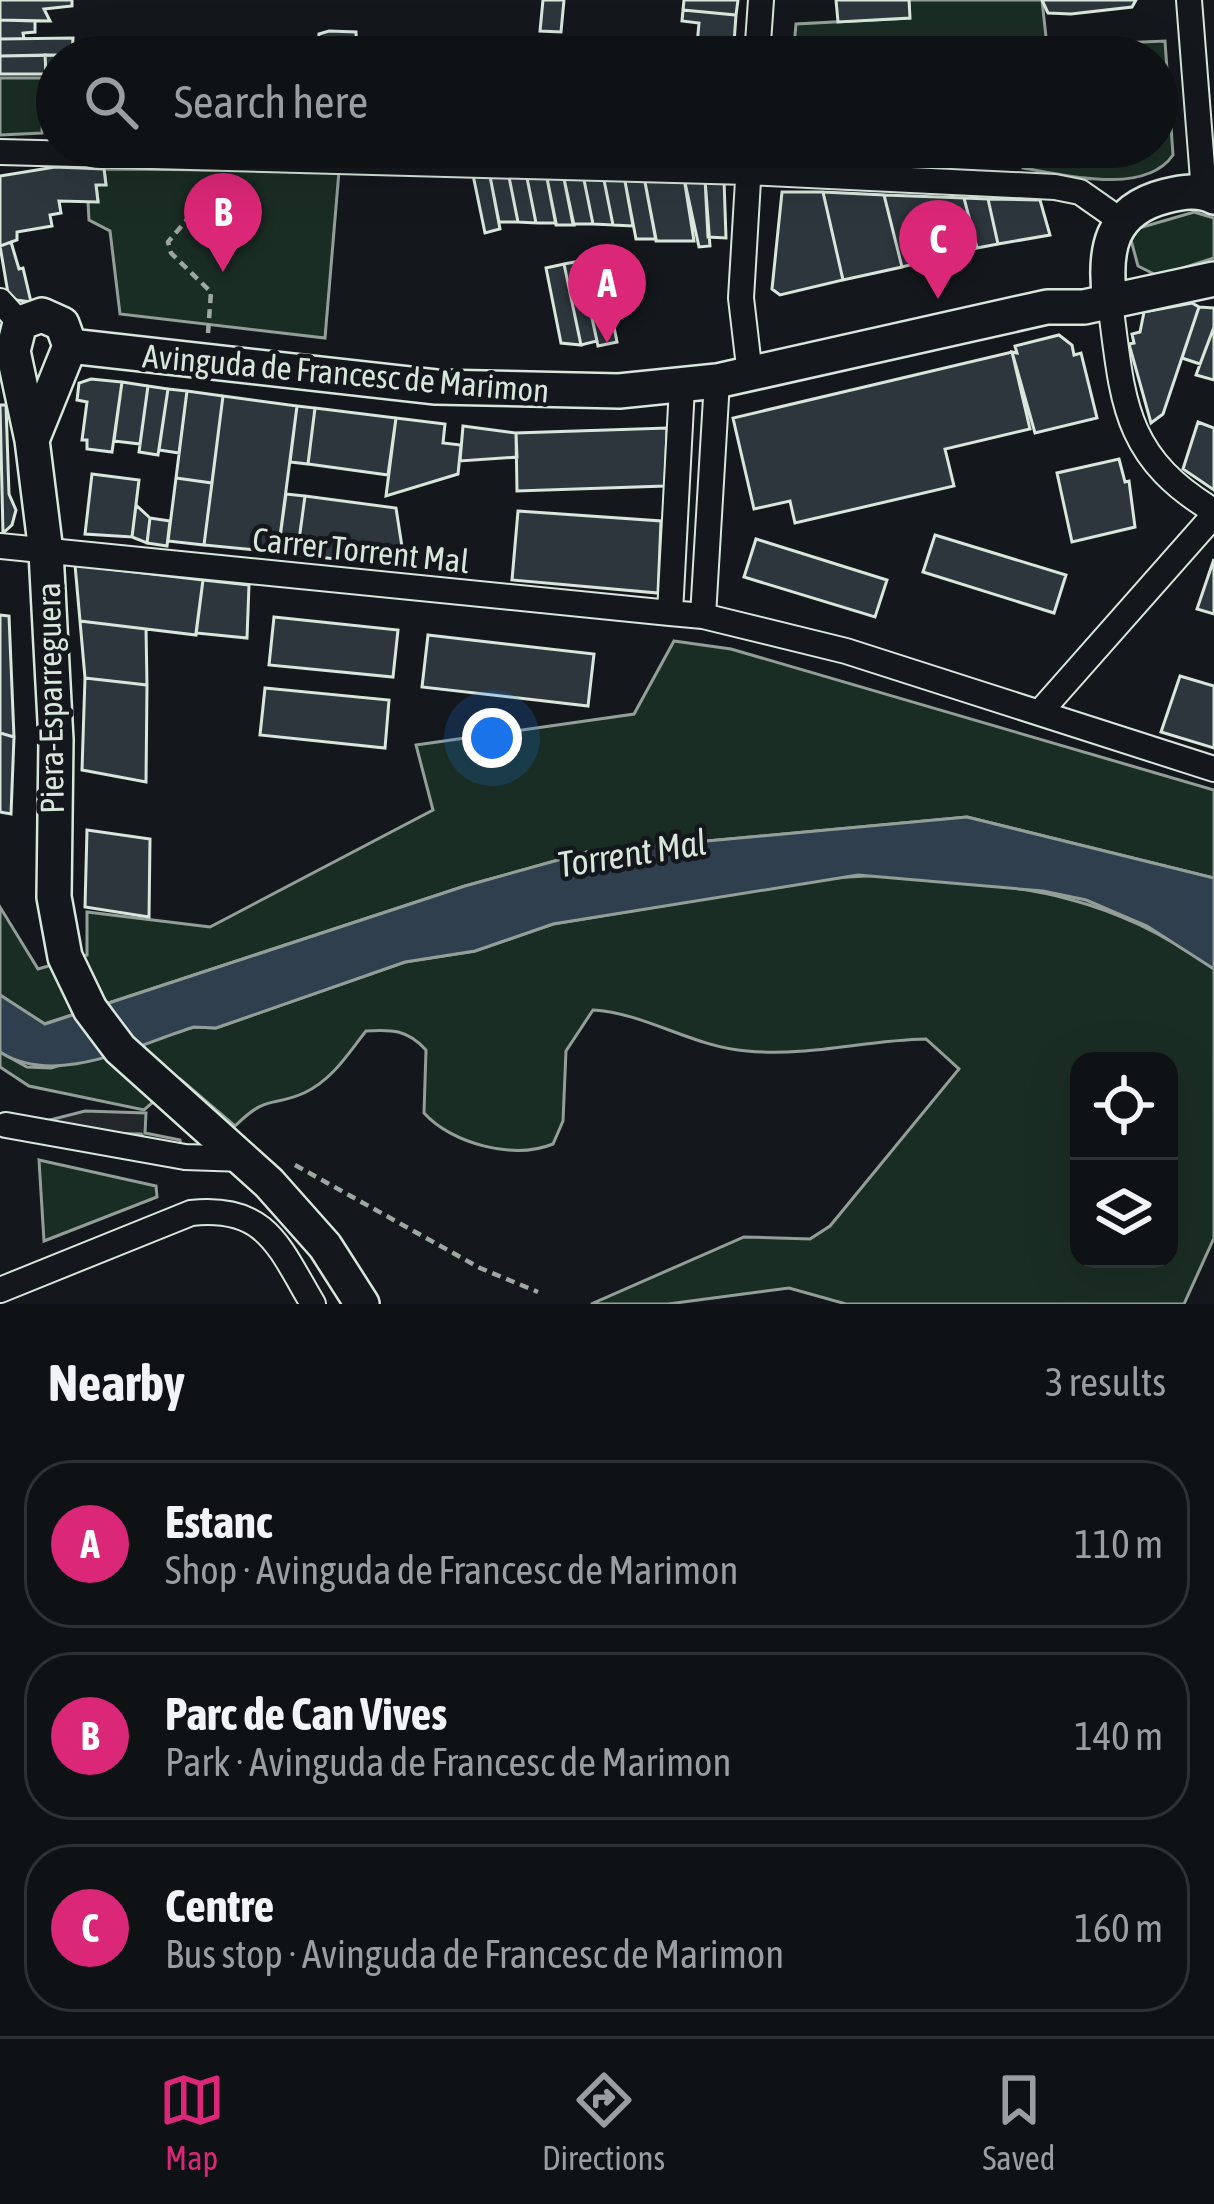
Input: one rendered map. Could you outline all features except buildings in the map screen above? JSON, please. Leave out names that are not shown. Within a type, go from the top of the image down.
[{"type":"main road","points":[[1110,302],[1113,235],[1155,199],[1209,194]]},
{"type":"main road","name":"Avinguda de Francesc de Marimon","points":[[1047,307],[1084,279],[1113,235]]},
{"type":"main road","name":"Avinguda de Francesc de Marimon","points":[[18,362],[35,372],[66,355],[205,360],[436,387],[566,393],[682,388],[1047,307],[1110,302],[1214,279]]},
{"type":"main road","points":[[10,312],[56,319],[66,355]]},
{"type":"main road","name":"Piera-Esparreguera","points":[[10,312],[46,552],[56,740],[54,897],[64,956],[104,1028],[164,1092],[244,1159],[325,1246],[362,1304]]},
{"type":"main road","name":"Piera-Esparreguera","points":[[32,440],[66,355]]},
{"type":"street","points":[[758,36],[761,0]]},
{"type":"street","points":[[1190,0],[1209,194]]},
{"type":"street","points":[[0,152],[36,152]]},
{"type":"street","points":[[748,168],[734,378],[703,616],[846,651],[1214,769]]},
{"type":"street","points":[[847,168],[1080,192],[1113,235]]},
{"type":"street","points":[[1040,712],[1214,513],[1160,472],[1133,426],[1110,302]]},
{"type":"street","points":[[670,614],[682,388]]},
{"type":"street","name":"Carrer Torrent Mal","points":[[0,546],[703,616]]},
{"type":"street","points":[[6,1125],[185,1157],[244,1159]]},
{"type":"street","points":[[0,1290],[190,1213],[215,1210],[242,1215],[269,1232],[313,1304]]},
{"type":"path","points":[[205,360],[211,292],[171,253],[168,242],[202,202],[248,177]]},
{"type":"path","points":[[302,1168],[480,1268],[538,1292]]},
{"type":"green space","points":[[909,0],[1042,0],[1046,36],[795,36],[796,24],[909,18]]},
{"type":"green space","points":[[0,78],[36,78],[36,133],[0,135]]},
{"type":"green space","points":[[1023,168],[1160,168],[1124,179],[1081,178]]},
{"type":"green space","points":[[104,169],[339,171],[325,338],[120,314],[110,231],[89,220],[88,202],[98,201],[96,185],[106,184]]},
{"type":"green space","points":[[1194,212],[1214,218],[1214,258],[1158,276],[1138,266],[1131,240],[1139,228]]},
{"type":"green space","points":[[674,641],[731,649],[1214,790],[1214,878],[967,817],[587,852],[465,886],[44,1024],[0,995],[0,907],[38,969],[87,955],[87,912],[210,927],[433,810],[416,745],[634,714]]},
{"type":"green space","points":[[885,875],[1057,896],[1133,922],[1172,942],[1214,969],[1214,1238],[1184,1304],[846,1304],[789,1288],[668,1304],[591,1304],[744,1237],[810,1239],[830,1226],[959,1069],[926,1039],[792,1052],[747,1051],[593,1010],[566,1051],[563,1121],[553,1144],[520,1150],[467,1141],[424,1113],[426,1050],[413,1038],[392,1031],[366,1031],[323,1081],[304,1093],[263,1105],[235,1126],[180,1079],[144,1110],[29,1086],[0,1067],[0,1052],[27,1067],[51,1068],[194,1027],[216,1028],[405,962],[475,951],[553,924],[830,878]]},
{"type":"green space","points":[[39,1160],[156,1186],[157,1197],[44,1241]]},
{"type":"shaded area","points":[[85,1111],[146,1113],[145,1133],[180,1140],[182,1154],[151,1146],[141,1134],[96,1133],[46,1121]]},
{"type":"water","name":"Torrent Mal","points":[[967,817],[1214,878],[1214,969],[1147,926],[1086,900],[1043,891],[858,875],[553,924],[475,951],[405,962],[216,1028],[194,1027],[96,1060],[46,1066],[0,1052],[0,995],[45,1024],[465,886],[587,852]]},
{"type":"place","name":"Parc de Can Vives","points":[[223,272]]},
{"type":"place","name":"Centre","points":[[938,299]]},
{"type":"place","name":"Estanc","points":[[607,343]]}]
